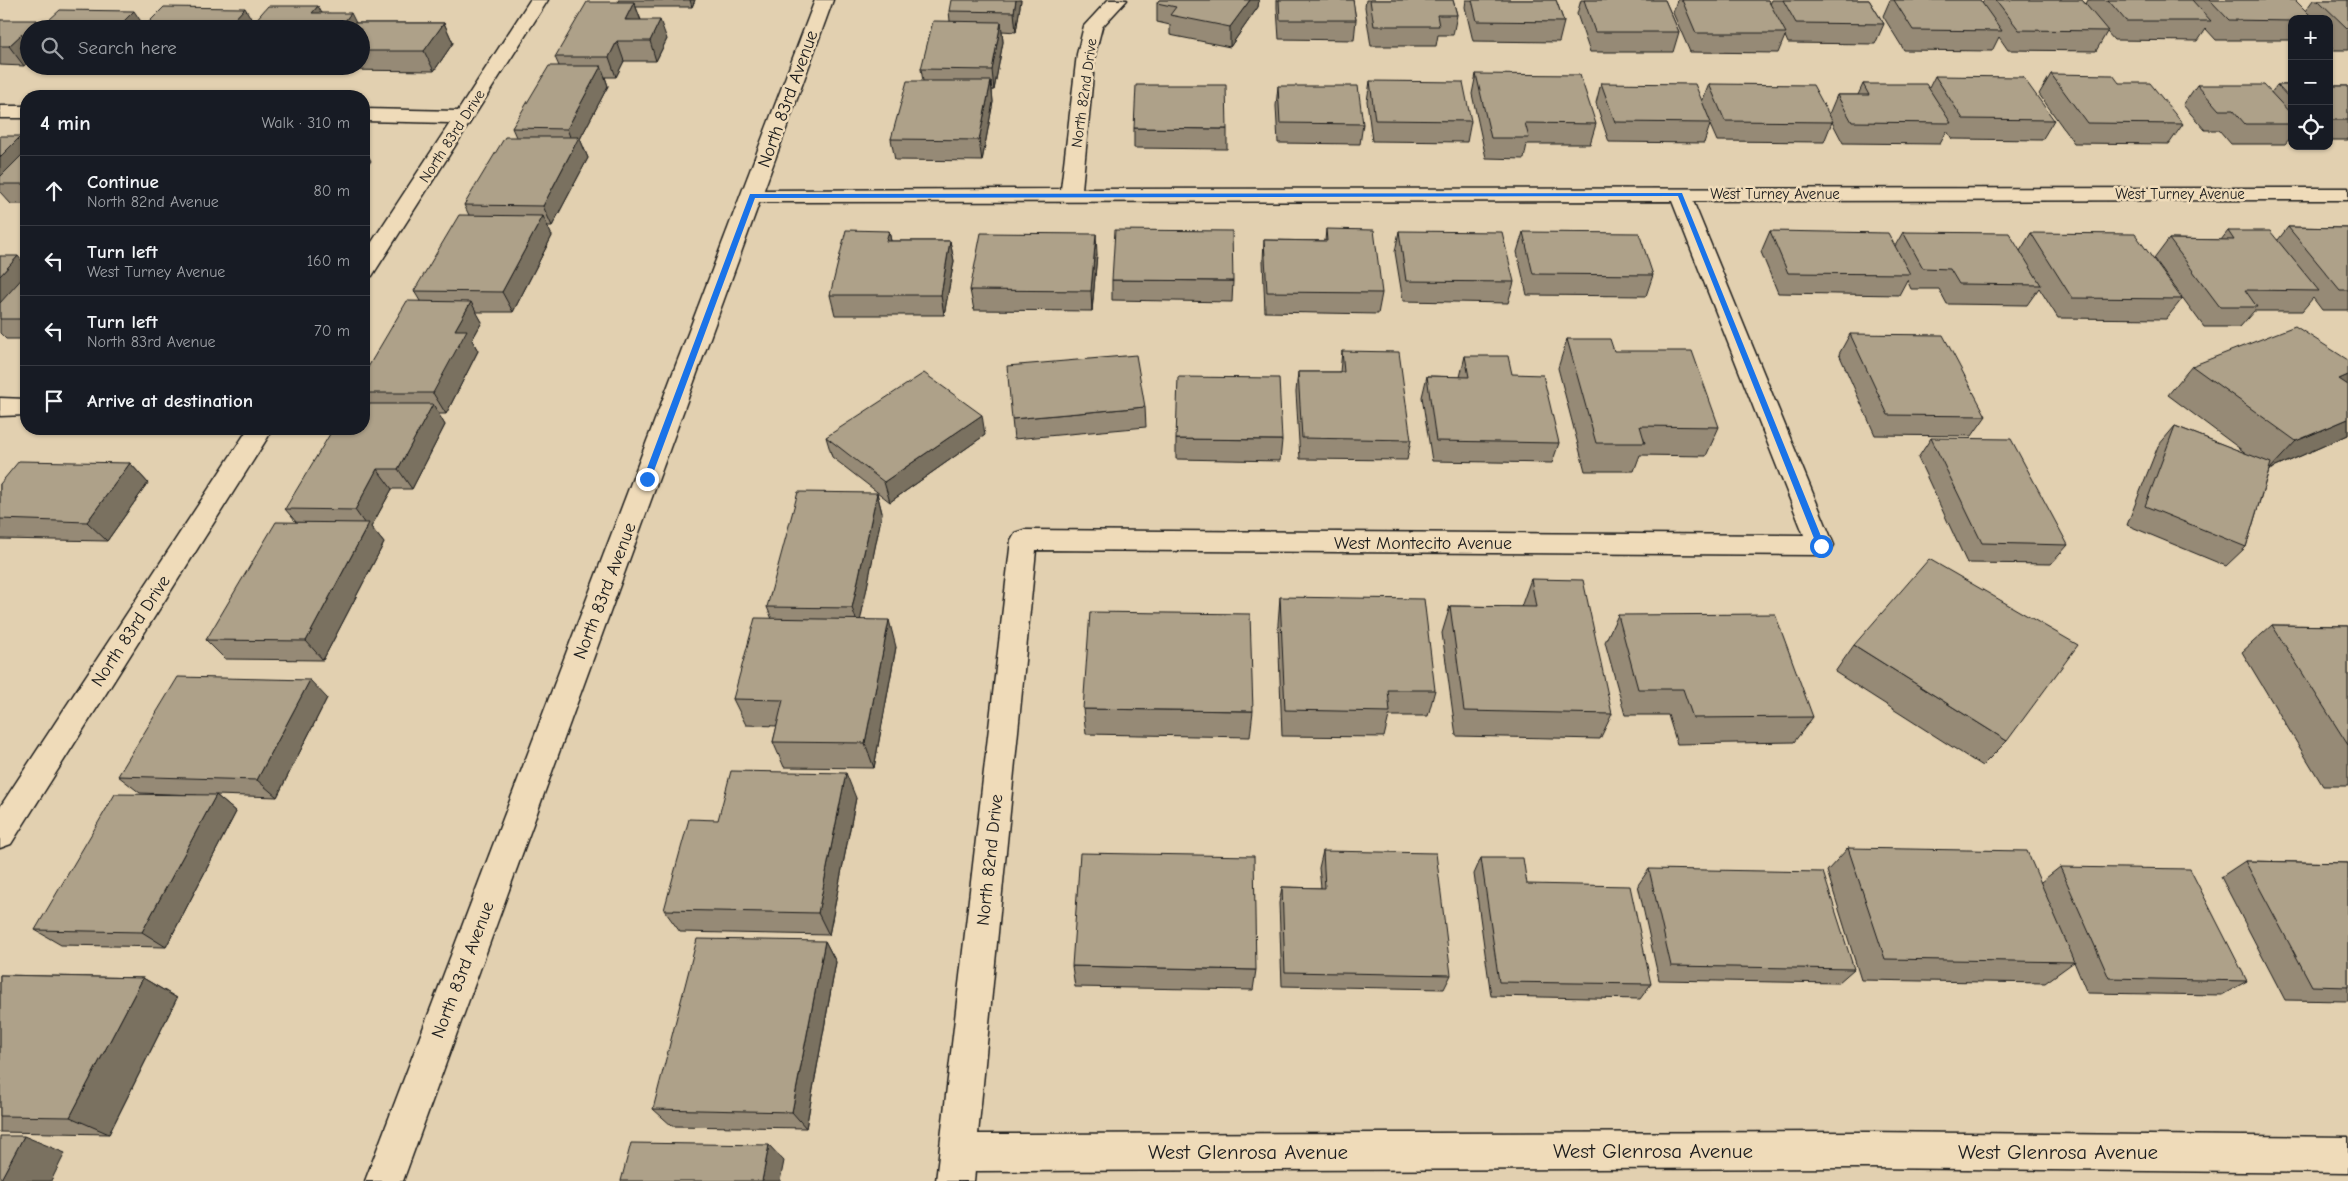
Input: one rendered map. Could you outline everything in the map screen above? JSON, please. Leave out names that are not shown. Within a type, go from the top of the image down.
[{"type":"street","name":"North 83rd Drive","points":[[370,262],[539,0]]},
{"type":"street","name":"North 83rd Avenue","points":[[384,1181],[824,0]]},
{"type":"street","name":"North 82nd Drive","points":[[1071,195],[1086,54],[1093,26],[1118,0]]},
{"type":"street","points":[[0,112],[20,112]]},
{"type":"street","points":[[370,116],[464,116]]},
{"type":"street","name":"West Montecito Avenue","points":[[1024,540],[1821,546],[1680,194]]},
{"type":"street","name":"West Turney Avenue","points":[[752,196],[2348,194]]},
{"type":"street","points":[[0,407],[20,407]]},
{"type":"street","name":"North 83rd Drive","points":[[0,834],[257,435]]},
{"type":"street","name":"North 82nd Drive","points":[[957,1167],[1024,540]]},
{"type":"street","name":"West Glenrosa Avenue","points":[[957,1167],[1867,1150],[2348,1154]]},
{"type":"building","points":[[951,0],[1016,0],[1014,12],[949,11]]},
{"type":"building","points":[[1159,0],[1250,0],[1230,27],[1170,15],[1176,7],[1157,3]]},
{"type":"building","points":[[1279,0],[1353,0],[1356,20],[1280,20]]},
{"type":"building","points":[[1370,0],[1453,0],[1457,15],[1437,15],[1439,26],[1374,26]]},
{"type":"building","points":[[1472,0],[1556,0],[1564,22],[1477,21]]},
{"type":"building","points":[[1584,0],[1665,0],[1679,32],[1595,32]]},
{"type":"building","points":[[1682,0],[1768,0],[1786,33],[1696,33]]},
{"type":"building","points":[[1783,0],[1869,0],[1884,24],[1796,23]]},
{"type":"building","points":[[1894,0],[1980,0],[2002,31],[1913,30]]},
{"type":"building","points":[[1996,0],[2082,0],[2108,31],[2019,30]]},
{"type":"building","points":[[2108,0],[2192,0],[2211,21],[2126,21]]},
{"type":"building","points":[[2210,0],[2295,0],[2310,15],[2288,15],[2288,21],[2229,20]]},
{"type":"building","points":[[2318,0],[2348,0],[2348,29]]},
{"type":"building","points":[[587,2],[634,2],[625,20],[660,20],[650,41],[617,41],[609,57],[555,57]]},
{"type":"building","points":[[268,6],[318,6],[312,13],[351,13],[346,20],[256,20]]},
{"type":"building","points":[[164,7],[245,8],[234,20],[151,20]]},
{"type":"building","points":[[60,10],[134,11],[125,20],[49,20]]},
{"type":"building","points":[[0,20],[20,20],[20,36],[9,46],[0,46]]},
{"type":"building","points":[[933,21],[1001,22],[992,70],[921,69]]},
{"type":"building","points":[[370,23],[444,23],[424,51],[370,51]]},
{"type":"building","points":[[549,66],[601,66],[567,129],[512,128]]},
{"type":"building","points":[[1476,74],[1580,75],[1596,124],[1525,123],[1529,138],[1491,138]]},
{"type":"building","points":[[2051,74],[2113,75],[2119,83],[2150,83],[2183,124],[2087,123]]},
{"type":"building","points":[[1935,76],[2023,77],[2054,120],[1963,119]]},
{"type":"building","points":[[907,81],[991,81],[979,140],[891,139]]},
{"type":"building","points":[[1370,81],[1463,82],[1471,121],[1375,120]]},
{"type":"building","points":[[1601,83],[1695,84],[1711,123],[1615,122]]},
{"type":"building","points":[[1709,84],[1813,85],[1833,122],[1725,121]]},
{"type":"building","points":[[1863,84],[1926,84],[1951,123],[1852,122],[1837,95],[1869,95]]},
{"type":"building","points":[[1136,85],[1226,85],[1227,129],[1134,128]]},
{"type":"building","points":[[2197,85],[2264,85],[2288,111],[2288,124],[2245,124],[2233,110],[2219,110]]},
{"type":"building","points":[[2277,85],[2288,85],[2288,97]]},
{"type":"building","points":[[1278,86],[1358,86],[1363,124],[1280,123]]},
{"type":"building","points":[[2333,86],[2348,86],[2348,120],[2333,120]]},
{"type":"building","points":[[0,136],[20,136],[20,137],[0,157]]},
{"type":"building","points":[[505,137],[579,137],[543,206],[464,205]]},
{"type":"building","points":[[20,157],[20,184],[0,184],[0,177]]},
{"type":"building","points":[[459,215],[543,216],[502,292],[414,291]]},
{"type":"building","points":[[2288,227],[2348,228],[2348,290],[2340,290]]},
{"type":"building","points":[[1326,229],[1374,230],[1382,293],[1267,292],[1264,240],[1327,241]]},
{"type":"building","points":[[846,230],[889,231],[886,241],[950,241],[941,295],[830,295]]},
{"type":"building","points":[[1115,230],[1232,231],[1233,281],[1112,280]]},
{"type":"building","points":[[1399,231],[1502,232],[1514,282],[1406,281]]},
{"type":"building","points":[[1770,231],[1888,233],[1910,274],[1788,273]]},
{"type":"building","points":[[2228,231],[2270,231],[2319,291],[2245,290],[2257,307],[2220,307],[2169,239],[2234,240]]},
{"type":"building","points":[[1523,232],[1639,233],[1653,275],[1533,274]]},
{"type":"building","points":[[1903,232],[2009,233],[2041,285],[1959,284],[1950,269],[1923,268]]},
{"type":"building","points":[[981,233],[1096,234],[1091,291],[970,290]]},
{"type":"building","points":[[2031,233],[2135,234],[2182,299],[2072,298]]},
{"type":"building","points":[[0,256],[18,256],[0,276]]},
{"type":"building","points":[[20,281],[20,319],[0,319],[0,303]]},
{"type":"building","points":[[407,301],[471,302],[455,330],[467,330],[433,393],[370,393],[370,364]]},
{"type":"building","points":[[2295,326],[2348,360],[2348,375],[2339,379],[2348,385],[2348,419],[2296,441],[2192,366]]},
{"type":"building","points":[[1850,334],[1943,335],[1986,416],[1888,415]]},
{"type":"building","points":[[1567,339],[1610,339],[1614,351],[1692,351],[1719,427],[1640,426],[1645,443],[1596,443]]},
{"type":"building","points":[[1342,351],[1399,352],[1411,440],[1302,438],[1298,372],[1344,372]]},
{"type":"building","points":[[1136,355],[1145,407],[1012,419],[1007,366]]},
{"type":"building","points":[[1465,356],[1508,356],[1512,374],[1543,375],[1559,443],[1436,441],[1427,376],[1469,377]]},
{"type":"building","points":[[924,373],[982,415],[884,482],[826,437]]},
{"type":"building","points":[[1178,377],[1279,378],[1282,440],[1176,439]]},
{"type":"building","points":[[370,404],[433,404],[398,469],[377,469],[355,510],[285,509],[329,435],[370,435]]},
{"type":"building","points":[[2175,426],[2271,463],[2246,547],[2145,506]]},
{"type":"building","points":[[1931,438],[2011,439],[2068,545],[1982,543]]},
{"type":"building","points":[[19,461],[130,463],[87,522],[0,519],[0,484]]},
{"type":"building","points":[[798,492],[877,493],[852,608],[767,607]]},
{"type":"building","points":[[276,522],[369,523],[306,641],[206,640]]},
{"type":"building","points":[[1929,559],[2078,645],[2007,741],[1854,645]]},
{"type":"building","points":[[1531,579],[1583,580],[1612,714],[1464,711],[1450,606],[1536,607]]},
{"type":"building","points":[[1280,597],[1424,599],[1435,690],[1388,690],[1390,712],[1285,710]]},
{"type":"building","points":[[1090,612],[1250,614],[1253,711],[1083,709]]},
{"type":"building","points":[[1775,614],[1813,717],[1693,718],[1683,689],[1638,689],[1618,615]]},
{"type":"building","points":[[755,618],[889,620],[865,743],[773,742],[783,700],[733,699]]},
{"type":"building","points":[[2272,625],[2348,626],[2348,745]]},
{"type":"building","points":[[178,677],[310,680],[257,780],[118,776]]},
{"type":"building","points":[[731,771],[846,773],[818,913],[664,910],[689,819],[718,820]]},
{"type":"building","points":[[115,794],[216,795],[142,932],[35,930]]},
{"type":"building","points":[[1848,848],[2027,851],[2075,962],[1885,959]]},
{"type":"building","points":[[1323,851],[1436,853],[1451,975],[1285,972],[1282,887],[1325,888]]},
{"type":"building","points":[[1080,853],[1254,856],[1256,970],[1072,966]]},
{"type":"building","points":[[1481,858],[1523,858],[1527,884],[1630,886],[1651,984],[1499,982]]},
{"type":"building","points":[[2245,861],[2348,863],[2348,987],[2312,986]]},
{"type":"building","points":[[2060,867],[2190,869],[2247,981],[2109,978]]},
{"type":"building","points":[[1649,869],[1823,872],[1854,969],[1671,966]]},
{"type":"building","points":[[697,939],[825,941],[792,1112],[653,1109]]},
{"type":"building","points":[[0,975],[143,978],[70,1117],[0,1116]]},
{"type":"building","points":[[0,1136],[24,1136],[0,1181]]},
{"type":"building","points":[[631,1143],[769,1145],[762,1181],[621,1181]]},
{"type":"route","points":[[647,479],[752,196],[1680,194],[1821,546]]}]
